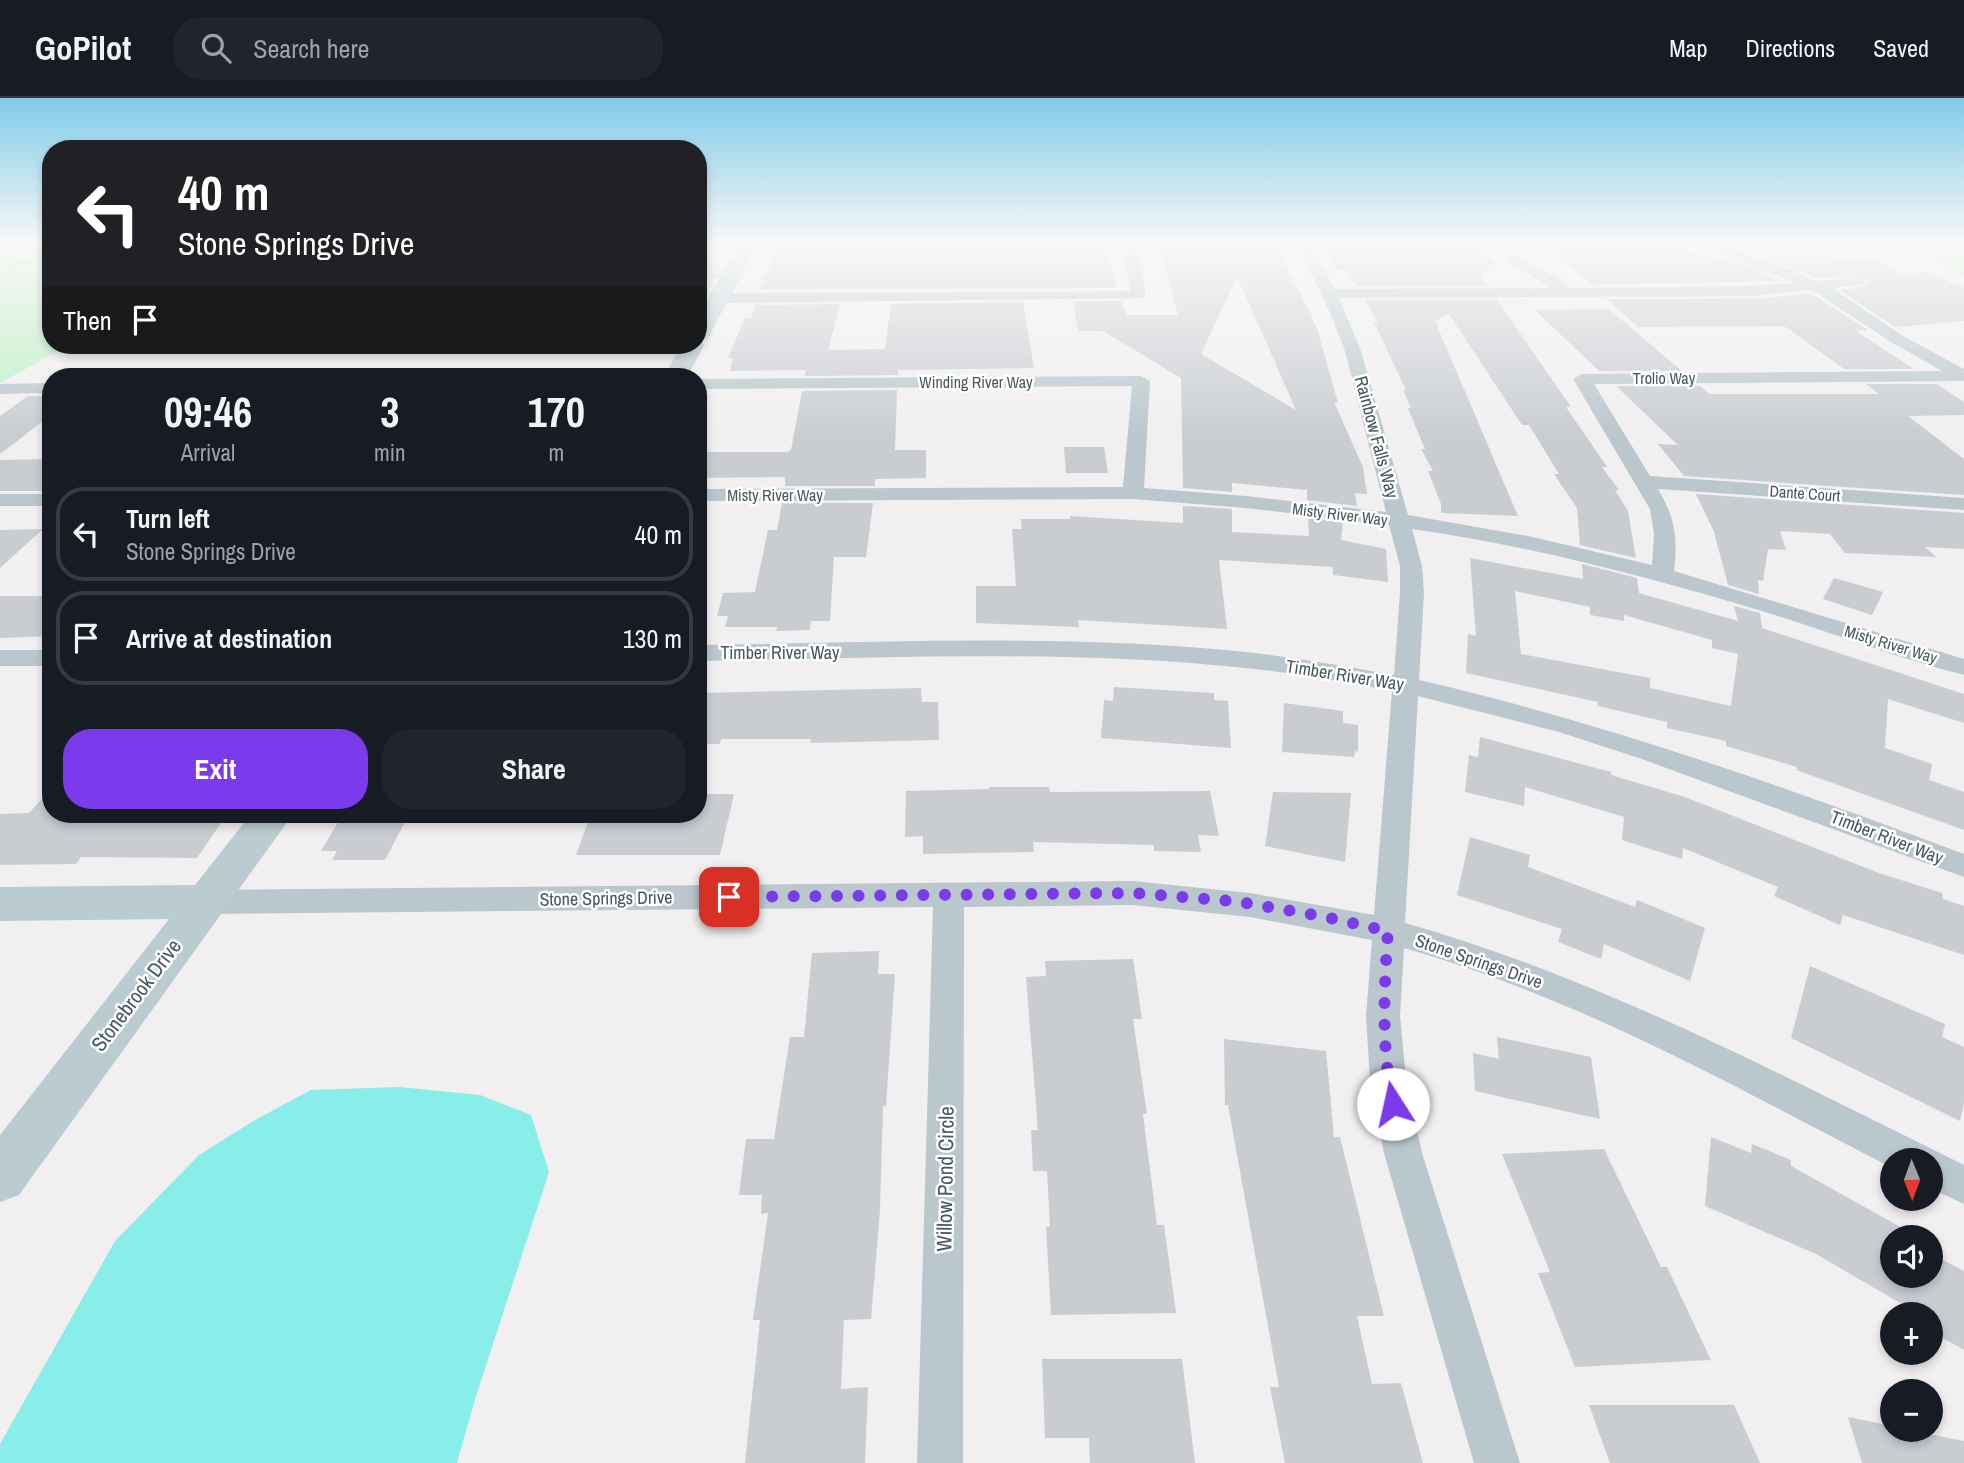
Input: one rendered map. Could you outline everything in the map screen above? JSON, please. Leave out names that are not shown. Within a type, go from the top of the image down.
[{"type":"street","name":"Rainbow Falls Way","points":[[1336,309],[1353,351],[1410,566],[1412,593],[1388,931]]},
{"type":"street","points":[[1855,309],[1897,339],[1964,376]]},
{"type":"street","name":"Trolio Way","points":[[1662,574],[1666,552],[1665,529],[1660,509],[1582,379],[1964,376]]},
{"type":"street","name":"Winding River Way","points":[[707,384],[1140,381],[1133,493]]},
{"type":"street","points":[[0,389],[42,387]]},
{"type":"street","name":"Dante Court","points":[[1645,482],[1964,504]]},
{"type":"street","name":"Misty River Way","points":[[707,495],[1133,493],[1205,498],[1400,521],[1501,537],[1662,574],[1964,667]]},
{"type":"street","points":[[0,500],[42,500]]},
{"type":"street","name":"Timber River Way","points":[[707,653],[1093,650],[1149,652],[1250,660],[1406,684],[1509,708],[1607,736],[1712,771],[1964,866]]},
{"type":"street","points":[[0,658],[42,658]]},
{"type":"street","name":"Stonebrook Drive","points":[[0,1177],[266,823]]},
{"type":"street","name":"Stone Springs Drive","points":[[0,904],[1132,893],[1233,901],[1388,931],[1538,979],[1637,1021],[1891,1148]]},
{"type":"street","name":"Willow Pond Circle","points":[[940,1463],[949,894]]},
{"type":"street","points":[[1388,931],[1383,1016],[1388,1080],[1403,1153],[1497,1463]]},
{"type":"street","points":[[1943,1174],[1964,1185]]},
{"type":"green space","points":[[0,309],[42,309],[42,354],[53,354],[0,383]]},
{"type":"water","points":[[399,1087],[480,1095],[531,1115],[549,1172],[457,1463],[0,1463],[0,1444],[115,1241],[199,1155],[255,1120],[311,1090]]},
{"type":"building","points":[[754,309],[839,309],[828,350],[885,349],[890,309],[1024,309],[1034,368],[898,370],[898,375],[805,376],[806,370],[730,371],[733,358],[728,358],[745,318],[751,318]]},
{"type":"building","points":[[1074,309],[1124,309],[1126,315],[1178,315],[1176,309],[1222,309],[1201,354],[1296,410],[1251,309],[1308,309],[1317,328],[1338,403],[1334,402],[1363,467],[1367,494],[1355,493],[1357,506],[1307,500],[1307,490],[1232,483],[1232,492],[1183,488],[1181,378],[1103,331],[1078,331]]},
{"type":"building","points":[[1370,309],[1503,309],[1571,407],[1566,407],[1607,467],[1602,467],[1619,490],[1615,490],[1628,511],[1636,558],[1580,545],[1577,508],[1554,474],[1559,474],[1529,425],[1522,425],[1449,314],[1435,321],[1518,516],[1441,513],[1441,504],[1428,471],[1433,471],[1421,449],[1425,449],[1408,408],[1411,408],[1403,390],[1406,390],[1374,322],[1378,322]]},
{"type":"building","points":[[1609,309],[1682,371],[1599,371],[1535,310]]},
{"type":"building","points":[[1618,309],[1835,309],[1868,330],[1856,331],[1914,369],[1844,369],[1784,326],[1638,327]]},
{"type":"building","points":[[1867,309],[1964,309],[1964,321],[1895,327]]},
{"type":"building","points":[[1866,384],[1937,384],[1964,402],[1964,415],[1908,416],[1964,459],[1964,495],[1684,476],[1658,444],[1678,445],[1616,386],[1700,386],[1710,394],[1879,394]]},
{"type":"building","points":[[897,390],[895,450],[926,450],[926,478],[875,479],[875,486],[785,486],[785,477],[707,478],[707,452],[791,450],[802,391]]},
{"type":"building","points":[[28,396],[42,396],[42,422],[0,454],[0,416]]},
{"type":"building","points":[[1064,447],[1104,447],[1108,473],[1066,473]]},
{"type":"building","points":[[42,459],[42,491],[0,491],[0,460]]},
{"type":"building","points":[[1696,494],[1964,513],[1964,549],[1925,547],[1936,557],[1845,553],[1830,534],[1780,531],[1786,550],[1768,549],[1763,581],[1758,580],[1759,594],[1728,585],[1714,532]]},
{"type":"building","points":[[782,503],[873,503],[866,557],[834,557],[830,621],[811,621],[810,630],[776,631],[777,627],[725,627],[728,616],[717,616],[723,593],[755,592],[768,530],[777,530]]},
{"type":"building","points":[[1183,506],[1232,509],[1232,532],[1309,536],[1308,518],[1343,522],[1341,540],[1386,549],[1388,582],[1333,575],[1333,567],[1219,560],[1227,629],[1078,620],[1079,627],[976,623],[976,586],[1016,586],[1012,529],[1022,529],[1021,519],[1070,519],[1070,516],[1183,523]]},
{"type":"building","points":[[42,529],[0,568],[0,530]]},
{"type":"building","points":[[1470,558],[1583,579],[1582,564],[1637,578],[1639,593],[1738,621],[1734,606],[1760,613],[1762,628],[1964,694],[1964,723],[1888,699],[1885,748],[1932,764],[1929,780],[1964,792],[1964,830],[1796,770],[1797,767],[1726,746],[1726,741],[1667,728],[1667,722],[1598,706],[1598,702],[1466,673],[1468,634],[1476,636]],"holes":[[[1515,591],[1590,607],[1590,615],[1624,621],[1624,615],[1712,640],[1712,648],[1738,654],[1731,706],[1650,688],[1650,678],[1521,654]]]},
{"type":"building","points":[[1834,578],[1883,592],[1872,615],[1823,599]]},
{"type":"building","points":[[0,596],[42,596],[42,636],[0,638]]},
{"type":"building","points":[[1114,687],[1214,693],[1214,700],[1228,701],[1231,748],[1101,738],[1104,700],[1113,701]]},
{"type":"building","points":[[921,688],[922,702],[938,702],[939,740],[810,743],[811,739],[721,739],[720,744],[707,744],[707,693]]},
{"type":"building","points":[[1284,703],[1343,711],[1343,723],[1358,725],[1358,752],[1355,751],[1354,757],[1282,752]]},
{"type":"building","points":[[1480,737],[1611,772],[1611,775],[1685,797],[1879,873],[1942,893],[1943,899],[1964,906],[1964,955],[1843,915],[1840,925],[1774,896],[1778,887],[1683,848],[1682,859],[1622,840],[1624,817],[1525,787],[1524,806],[1465,792],[1469,755],[1478,757]]},
{"type":"building","points":[[1049,787],[1050,792],[1210,791],[1219,836],[1198,835],[1201,852],[1154,851],[1154,845],[1033,842],[1034,852],[923,854],[923,836],[905,837],[906,791]]},
{"type":"building","points":[[1273,792],[1351,793],[1345,862],[1265,846]]},
{"type":"building","points":[[707,794],[734,794],[720,855],[576,855],[588,823],[707,823]]},
{"type":"building","points":[[42,799],[42,823],[221,823],[197,858],[81,857],[76,864],[0,865],[0,814],[29,813]]},
{"type":"building","points":[[338,823],[404,823],[385,860],[332,860],[337,851],[321,851]]},
{"type":"building","points":[[1470,837],[1530,855],[1528,867],[1635,907],[1637,900],[1705,928],[1690,981],[1604,944],[1601,959],[1558,942],[1562,929],[1457,895]]},
{"type":"building","points":[[879,951],[878,974],[895,974],[886,1106],[883,1106],[880,1210],[871,1319],[844,1320],[841,1389],[868,1387],[865,1463],[745,1463],[760,1320],[753,1320],[768,1213],[761,1214],[762,1195],[739,1195],[746,1139],[774,1139],[790,1037],[804,1037],[812,953]]},
{"type":"building","points":[[1133,959],[1142,1019],[1133,1019],[1147,1114],[1143,1114],[1157,1225],[1164,1225],[1176,1313],[1051,1315],[1046,1227],[1050,1227],[1047,1171],[1033,1171],[1031,1130],[1038,1130],[1026,977],[1046,976],[1045,961]]},
{"type":"building","points":[[1810,966],[1945,1024],[1942,1037],[1964,1047],[1964,1103],[1960,1121],[1791,1038]]},
{"type":"building","points":[[1497,1037],[1591,1057],[1600,1119],[1475,1091],[1473,1053],[1499,1059]]},
{"type":"building","points":[[1224,1039],[1326,1051],[1334,1137],[1340,1137],[1384,1316],[1357,1316],[1372,1384],[1401,1383],[1423,1463],[1285,1463],[1270,1387],[1279,1387],[1228,1105],[1225,1105]]},
{"type":"building","points":[[1711,1137],[1751,1153],[1752,1144],[1791,1160],[1791,1166],[1897,1225],[1880,1225],[1880,1288],[1943,1288],[1943,1260],[1964,1271],[1964,1350],[1943,1338],[1943,1302],[1898,1302],[1816,1254],[1705,1206]]},
{"type":"building","points":[[1604,1149],[1661,1267],[1667,1267],[1711,1360],[1575,1367],[1538,1273],[1550,1272],[1502,1154]]},
{"type":"building","points":[[1042,1359],[1182,1359],[1195,1463],[1090,1463],[1089,1438],[1045,1438]]},
{"type":"building","points":[[1589,1405],[1734,1405],[1760,1463],[1610,1463]]},
{"type":"building","points":[[1848,1417],[1880,1424],[1880,1442],[1943,1442],[1943,1437],[1964,1441],[1964,1463],[1862,1463]]},
{"type":"route","points":[[729,897],[1132,893],[1233,901],[1388,931],[1383,1016],[1388,1080],[1393,1104]]}]
